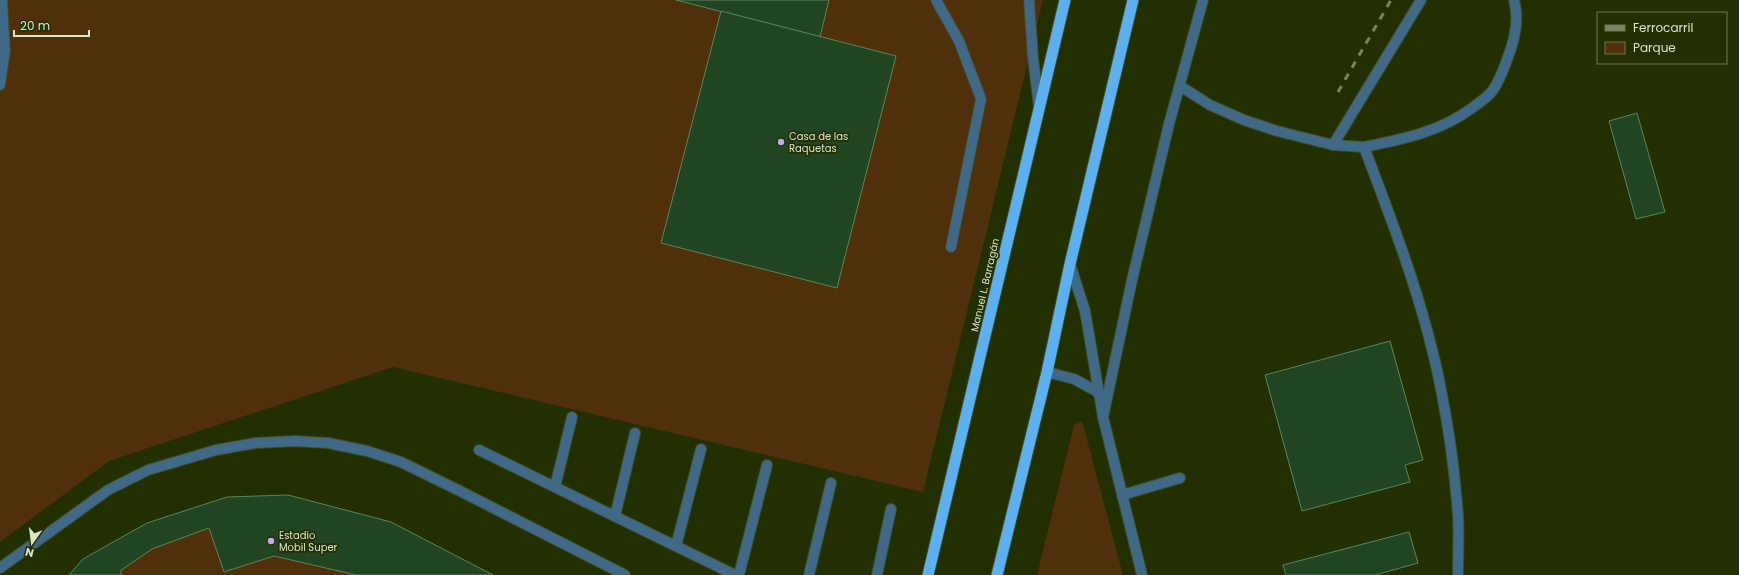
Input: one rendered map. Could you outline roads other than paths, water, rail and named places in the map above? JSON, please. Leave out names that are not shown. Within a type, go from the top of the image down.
[{"type":"highway","name":"Manuel L. Barragán","points":[[928,575],[1066,0]]},
{"type":"highway","points":[[996,575],[1047,372],[1070,264],[1133,0]]},
{"type":"lane","points":[[0,85],[5,51],[2,0]]},
{"type":"lane","points":[[936,0],[959,41],[981,99],[951,247]]},
{"type":"lane","points":[[1029,0],[1033,58],[1039,109]]},
{"type":"lane","points":[[1103,417],[1134,273],[1169,124],[1203,0]]},
{"type":"lane","points":[[1333,145],[1421,0]]},
{"type":"lane","points":[[1180,86],[1210,105],[1244,120],[1277,131],[1333,145],[1364,147],[1410,138],[1443,126],[1464,115],[1493,90],[1503,73],[1514,36],[1516,22],[1514,0]]},
{"type":"lane","points":[[1364,147],[1398,237],[1424,320],[1444,405],[1453,461],[1458,516],[1458,575]]},
{"type":"lane","points":[[1070,264],[1085,311],[1103,417],[1142,575]]},
{"type":"lane","points":[[1047,372],[1074,379],[1098,392]]},
{"type":"lane","points":[[555,487],[572,417]]},
{"type":"lane","points":[[615,516],[635,433]]},
{"type":"lane","points":[[0,568],[108,490],[148,470],[216,450],[256,443],[295,441],[328,442],[367,451],[401,462],[625,575]]},
{"type":"lane","points":[[676,546],[701,449]]},
{"type":"lane","points":[[479,450],[735,575]]},
{"type":"lane","points":[[739,575],[767,464]]},
{"type":"lane","points":[[1122,495],[1180,478]]},
{"type":"lane","points":[[809,575],[831,483]]},
{"type":"lane","points":[[877,575],[891,509]]},
{"type":"railway","points":[[1338,92],[1391,0]]},
{"type":"place","name":"Casa de las Raquetas","points":[[781,142]]},
{"type":"place","name":"Estadio Mobil Super","points":[[271,541]]}]
